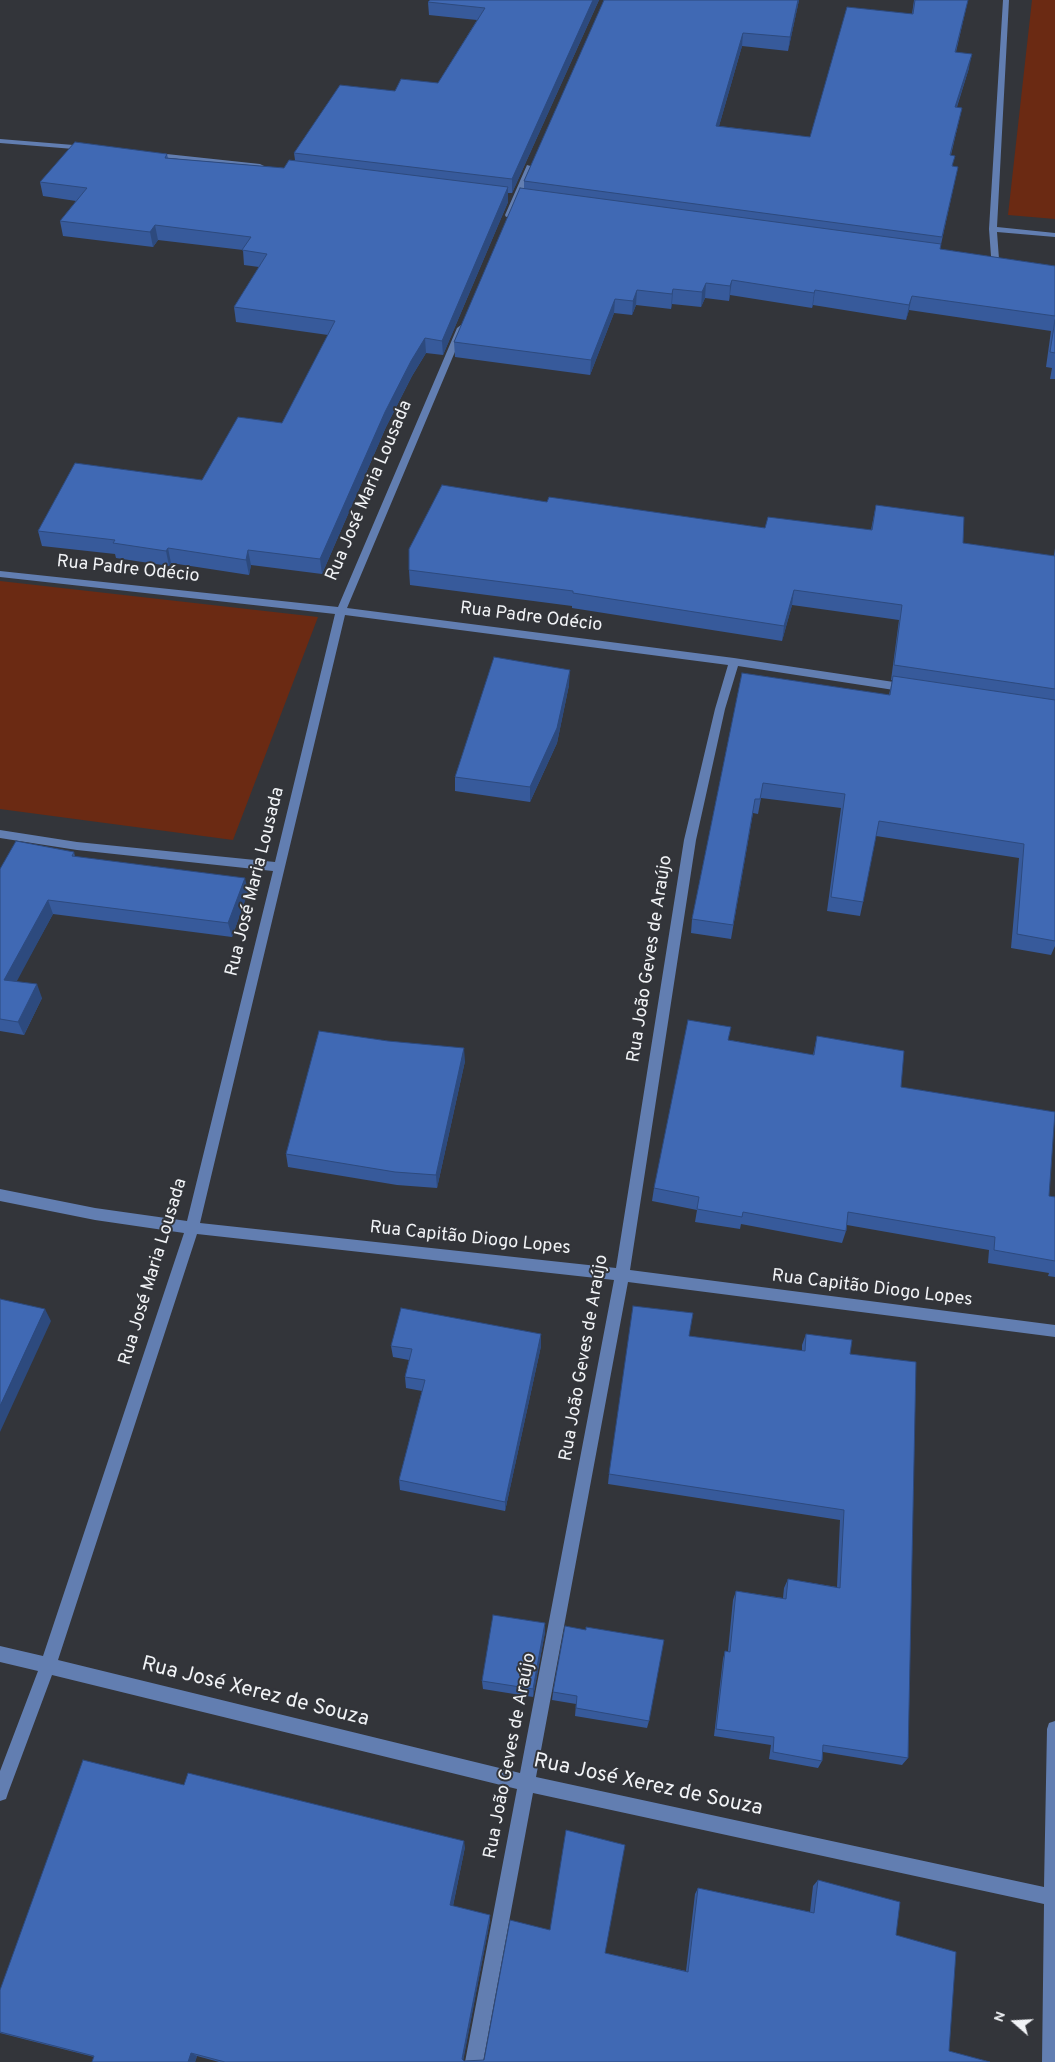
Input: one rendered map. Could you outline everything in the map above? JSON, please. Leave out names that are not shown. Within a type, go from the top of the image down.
[{"type":"street","points":[[967,257],[995,259],[993,229],[1006,0]]},
{"type":"street","points":[[0,141],[95,149]]},
{"type":"street","points":[[142,153],[270,168]]},
{"type":"street","points":[[504,226],[532,162]]},
{"type":"street","points":[[506,197],[526,199]]},
{"type":"street","points":[[993,229],[1055,235]]},
{"type":"street","name":"Rua José Maria Lousada","points":[[0,1793],[48,1665],[192,1228],[341,611],[466,317]]},
{"type":"street","name":"Rua Padre Odécio","points":[[0,574],[341,611],[734,662],[919,690]]},
{"type":"street","name":"Rua João Geves de Araújo","points":[[474,2062],[622,1275],[690,840],[720,709],[734,662]]},
{"type":"street","points":[[0,834],[78,846],[280,867]]},
{"type":"street","name":"Rua Capitão Diogo Lopes","points":[[0,1194],[95,1214],[192,1228],[622,1275],[1055,1332]]},
{"type":"street","name":"Rua José Xerez de Souza","points":[[0,1654],[527,1783],[1054,1898]]},
{"type":"street","points":[[1051,2062],[1055,1729]]},
{"type":"shaded area","points":[[1032,0],[1055,0],[1055,219],[1008,215]]},
{"type":"shaded area","points":[[0,581],[318,617],[233,840],[0,809]]},
{"type":"building","points":[[430,0],[593,0],[512,179],[294,153],[340,85],[395,91],[401,79],[438,83],[485,8],[428,2]]},
{"type":"building","points":[[604,0],[798,0],[790,37],[743,33],[716,126],[810,137],[847,7],[913,14],[915,0],[968,0],[955,52],[972,54],[955,107],[962,108],[950,155],[955,156],[952,166],[958,167],[942,237],[524,181]]},
{"type":"building","points":[[75,142],[167,154],[165,158],[284,168],[289,160],[508,187],[442,341],[425,338],[411,361],[385,412],[320,559],[248,550],[246,560],[168,548],[166,551],[113,543],[115,540],[38,531],[75,463],[202,480],[238,417],[282,423],[335,321],[234,307],[267,254],[242,250],[251,237],[155,225],[150,232],[60,221],[87,188],[40,182]]},
{"type":"building","points":[[520,188],[941,244],[940,249],[1055,266],[1055,316],[912,296],[909,305],[815,290],[814,293],[732,280],[730,286],[706,283],[702,292],[673,289],[672,294],[637,290],[633,301],[615,299],[591,360],[454,342]]},
{"type":"building","points":[[1055,320],[1055,353],[1050,352]]},
{"type":"building","points":[[442,485],[547,502],[549,497],[765,528],[768,517],[872,530],[876,505],[964,517],[963,543],[1055,556],[1055,689],[894,665],[902,605],[794,590],[784,626],[573,593],[573,591],[409,570],[409,549]]},
{"type":"building","points":[[494,657],[570,670],[557,728],[530,787],[455,777]]},
{"type":"building","points":[[742,673],[890,695],[893,676],[1055,700],[1055,941],[1017,934],[1024,844],[879,821],[863,902],[831,897],[845,794],[763,783],[760,799],[755,799],[733,925],[692,919]]},
{"type":"building","points":[[16,841],[74,852],[72,856],[245,878],[228,923],[48,900],[4,980],[37,984],[18,1022],[0,1019],[0,869]]},
{"type":"building","points":[[688,1020],[731,1027],[728,1040],[814,1055],[817,1036],[904,1051],[901,1087],[1055,1112],[1049,1196],[1055,1197],[1055,1261],[994,1250],[995,1237],[848,1212],[846,1231],[743,1212],[742,1217],[697,1209],[699,1197],[654,1188]]},
{"type":"building","points":[[319,1031],[388,1041],[464,1048],[436,1175],[395,1172],[286,1154]]},
{"type":"building","points":[[0,1299],[45,1309],[0,1406]]},
{"type":"building","points":[[633,1306],[693,1313],[689,1336],[805,1351],[806,1334],[852,1340],[850,1354],[916,1362],[908,1758],[823,1745],[822,1761],[773,1752],[774,1737],[716,1729],[725,1651],[730,1652],[736,1591],[786,1599],[788,1579],[840,1588],[844,1510],[609,1474]]},
{"type":"building","points":[[401,1308],[541,1334],[505,1502],[399,1480],[425,1380],[405,1377],[412,1349],[391,1346]]},
{"type":"building","points":[[493,1615],[545,1623],[533,1689],[482,1681]]},
{"type":"building","points":[[565,1626],[586,1630],[586,1627],[664,1640],[649,1721],[576,1708],[577,1696],[553,1692]]},
{"type":"building","points":[[83,1760],[184,1785],[188,1773],[464,1841],[450,1905],[490,1915],[462,2059],[464,2061],[484,2060],[510,1920],[550,1930],[566,1830],[625,1845],[605,1953],[688,1972],[698,1888],[814,1913],[818,1880],[900,1902],[896,1935],[956,1952],[949,2051],[990,2062],[225,2062],[191,2053],[188,2062],[92,2062],[94,2056],[0,2032],[0,1990]]}]
